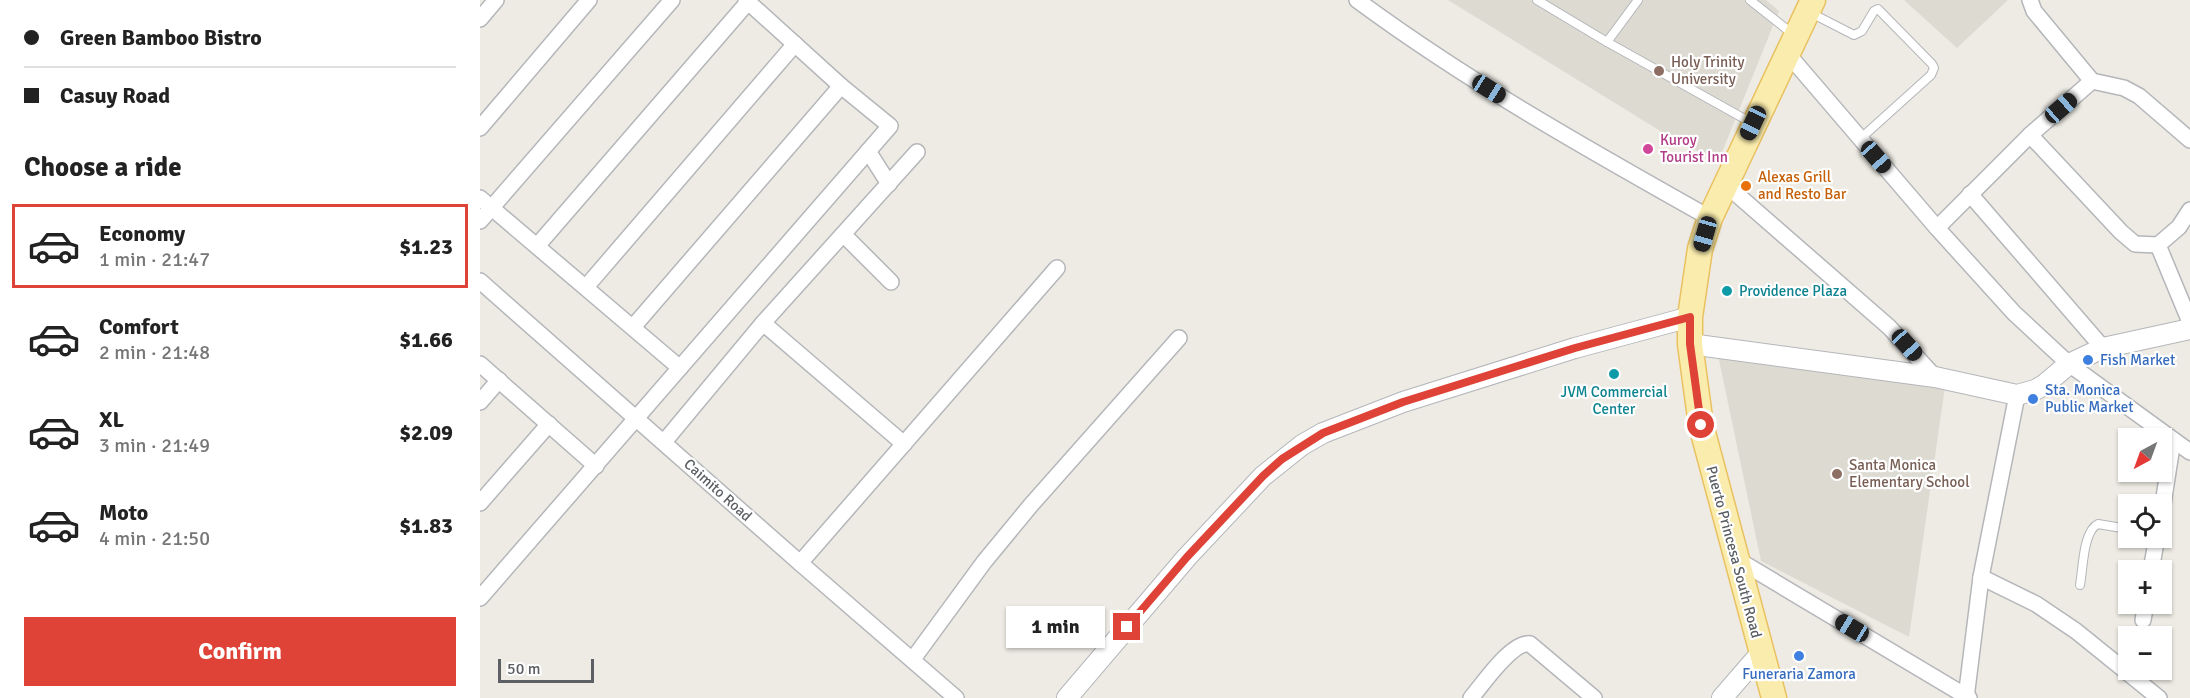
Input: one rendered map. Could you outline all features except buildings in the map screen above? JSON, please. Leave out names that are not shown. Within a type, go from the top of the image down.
[{"type":"main road","name":"Puerto Princesa South Road","points":[[1774,698],[1701,425],[1690,344],[1690,317],[1701,249],[1710,218],[1810,6]]},
{"type":"street","points":[[480,19],[496,0]]},
{"type":"street","points":[[480,128],[589,0]]},
{"type":"street","points":[[480,221],[486,203],[672,0]]},
{"type":"street","points":[[1357,0],[1431,53],[1558,133],[1710,218]]},
{"type":"street","points":[[2030,0],[2034,11],[2092,81],[2124,88],[2139,96],[2190,140]]},
{"type":"street","points":[[480,598],[890,126],[747,1],[537,246]]},
{"type":"street","points":[[586,287],[795,44]]},
{"type":"street","points":[[1791,44],[1860,139],[2014,313],[2069,364],[2190,452]]},
{"type":"street","points":[[1937,228],[2030,135],[2092,81]]},
{"type":"street","points":[[633,327],[842,86]]},
{"type":"street","points":[[2030,135],[2135,244],[2158,246],[2179,227],[2190,210]]},
{"type":"street","points":[[868,151],[889,184]]},
{"type":"street","points":[[664,442],[763,323],[917,152]]},
{"type":"street","points":[[1725,184],[1889,327],[1935,376]]},
{"type":"street","points":[[1970,194],[2103,348]]},
{"type":"street","points":[[486,203],[680,368]]},
{"type":"street","points":[[844,235],[891,282]]},
{"type":"street","points":[[2158,246],[2190,322]]},
{"type":"street","points":[[800,563],[1057,268]]},
{"type":"street","name":"Caimito Road","points":[[480,281],[956,698]]},
{"type":"street","points":[[1067,698],[1187,557],[1263,476],[1302,445],[1323,433],[1403,402],[1575,348],[1690,317]]},
{"type":"street","points":[[763,323],[904,444]]},
{"type":"street","points":[[1690,344],[1935,376],[2017,395],[2035,390],[2069,364],[2103,348],[2190,329]]},
{"type":"street","points":[[913,659],[984,562],[1031,505],[1179,338]]},
{"type":"street","points":[[480,364],[596,466]]},
{"type":"street","points":[[480,402],[499,380]]},
{"type":"street","points":[[1738,560],[1967,697],[1981,577],[2017,395]]},
{"type":"street","points":[[480,503],[549,424]]},
{"type":"street","points":[[2165,494],[2173,440]]},
{"type":"street","points":[[1981,577],[2036,604],[2076,631],[2159,698]]},
{"type":"street","points":[[2143,620],[2144,614]]},
{"type":"street","points":[[1471,698],[1513,650],[1524,643],[1530,644],[1594,698]]},
{"type":"street","points":[[1722,698],[1761,653]]},
{"type":"lane","points":[[1537,0],[1607,42],[1753,123]]},
{"type":"lane","points":[[1607,42],[1638,0]]},
{"type":"lane","points":[[1750,0],[1791,44]]},
{"type":"lane","points":[[1810,6],[1854,35],[1860,34],[1874,11],[1878,9],[1934,68],[1931,75],[1860,139]]},
{"type":"lane","points":[[2080,585],[2088,534],[2094,525],[2118,528]]},
{"type":"shaded area","name":"Holy Trinity University","points":[[1448,0],[1766,0],[1779,11],[1718,162],[1662,132]]},
{"type":"shaded area","points":[[1904,0],[2008,0],[1957,48]]},
{"type":"shaded area","name":"Santa Monica Elementary School","points":[[1718,355],[1945,387],[1909,637],[1761,561]]},
{"type":"place","name":"Holy Trinity University","points":[[1659,71]]},
{"type":"place","name":"Kuroy Tourist Inn","points":[[1648,149]]},
{"type":"place","name":"Alexas Grill and Resto Bar","points":[[1746,186]]},
{"type":"place","name":"Providence Plaza","points":[[1727,291]]},
{"type":"place","name":"Fish Market","points":[[2088,360]]},
{"type":"place","name":"JVM Commercial Center","points":[[1614,374]]},
{"type":"place","name":"Sta. Monica Public Market","points":[[2033,399]]},
{"type":"place","name":"Santa Monica Elementary School","points":[[1837,474]]},
{"type":"place","name":"Funeraria Zamora","points":[[1799,656]]},
{"type":"route","points":[[1127,627],[1187,557],[1263,476],[1282,459],[1323,433],[1403,402],[1575,348],[1690,317],[1690,344],[1701,425]]}]
